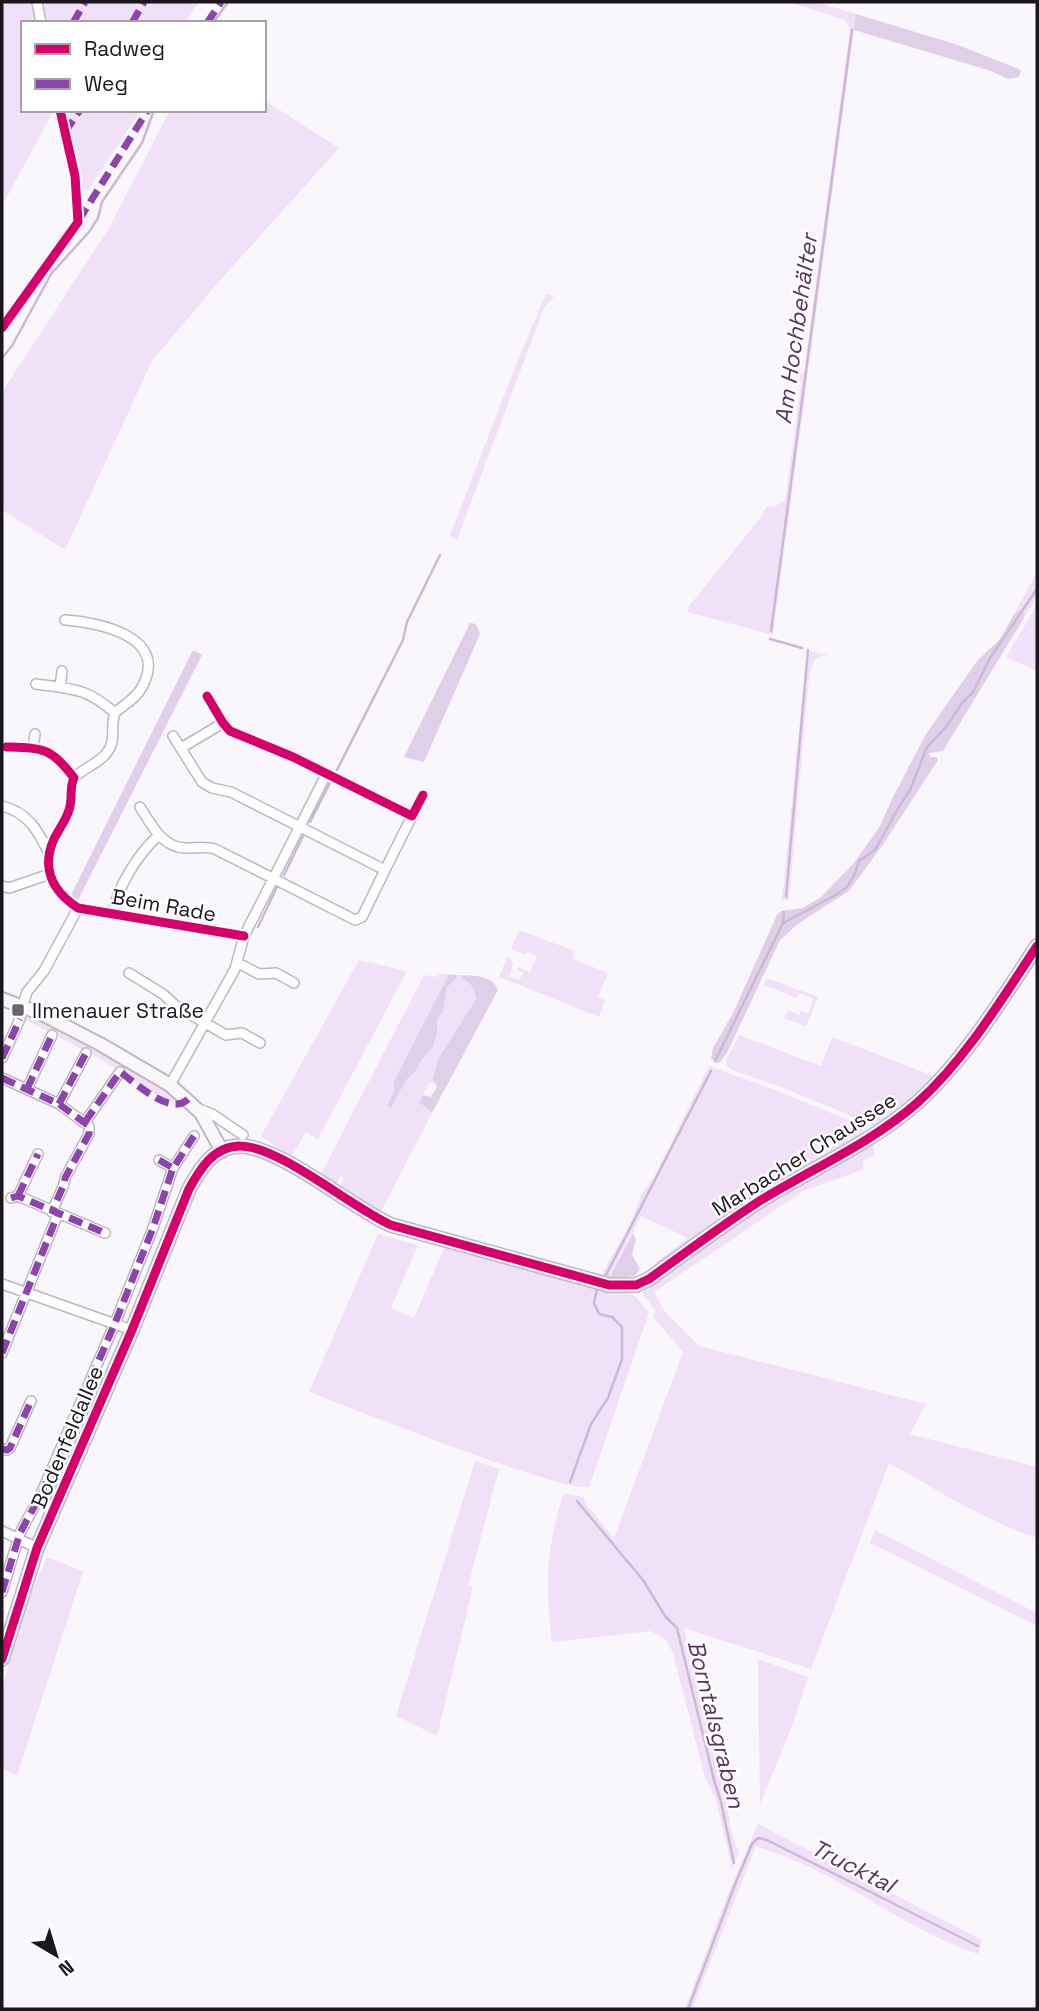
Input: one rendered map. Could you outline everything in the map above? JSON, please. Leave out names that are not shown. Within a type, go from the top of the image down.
[{"type":"street","points":[[37,2],[41,21]]},
{"type":"street","points":[[2,328],[78,222],[75,176],[60,112]]},
{"type":"street","points":[[2,1058],[27,992],[44,971],[78,908],[59,892],[50,874],[49,855],[53,841],[69,811],[74,778],[108,751],[112,743],[112,720],[115,713],[139,693],[144,685],[148,667],[142,649],[129,636],[82,621],[65,620]]},
{"type":"street","points":[[60,687],[62,671]]},
{"type":"street","points":[[36,684],[89,693],[115,713]]},
{"type":"street","points":[[207,696],[223,723],[233,733],[327,773],[412,816]]},
{"type":"street","points":[[181,748],[223,723]]},
{"type":"street","points":[[33,748],[35,734]]},
{"type":"street","points":[[173,736],[195,775],[205,785],[231,792],[385,870]]},
{"type":"street","points":[[5,747],[43,748],[57,757],[74,778]]},
{"type":"street","points":[[170,1085],[238,963],[244,936],[327,773]]},
{"type":"street","points":[[140,807],[158,836],[182,848],[215,849],[355,920],[362,917],[423,795]]},
{"type":"street","points":[[2,806],[15,810],[32,824],[49,855]]},
{"type":"street","points":[[113,914],[115,904],[137,858],[158,836]]},
{"type":"street","points":[[2,887],[9,888],[50,874]]},
{"type":"street","name":"Beim Rade","points":[[78,908],[244,936]]},
{"type":"street","name":"Marbacher Chaussee","points":[[222,1151],[237,1146],[251,1147],[268,1153],[370,1216],[391,1225],[609,1285],[636,1285],[649,1279],[760,1201],[863,1141],[916,1103],[966,1048],[999,1005],[1037,946]]},
{"type":"street","points":[[238,963],[258,974],[276,973],[294,983]]},
{"type":"street","points":[[129,973],[205,1024],[226,1035],[242,1033],[260,1043]]},
{"type":"street","points":[[2,999],[21,1013],[42,1014],[170,1085],[198,1109],[222,1151]]},
{"type":"street","points":[[27,1089],[52,1035]]},
{"type":"street","points":[[59,1104],[86,1053]]},
{"type":"street","points":[[85,1122],[120,1072]]},
{"type":"street","points":[[2,1078],[59,1104],[89,1126],[89,1134],[65,1178],[26,1294],[2,1353]]},
{"type":"street","points":[[198,1109],[212,1114],[243,1135]]},
{"type":"street","name":"Bodenfeldallee","points":[[2,1592],[18,1539],[68,1434],[115,1323],[173,1168],[194,1136]]},
{"type":"street","name":"Bodenfeldallee","points":[[2,1656],[37,1548],[199,1170],[222,1151]]},
{"type":"street","points":[[38,1154],[14,1197],[105,1233]]},
{"type":"street","points":[[159,1160],[173,1168]]},
{"type":"street","points":[[153,1227],[171,1235]]},
{"type":"street","points":[[2,1284],[132,1330]]},
{"type":"street","points":[[2,1449],[10,1448],[30,1401]]},
{"type":"street","name":"Bodenfeldallee","points":[[68,1434],[84,1442]]},
{"type":"street","points":[[2,1531],[37,1548]]},
{"type":"shaded area","points":[[2,2],[33,2],[37,21],[21,21],[21,112],[53,112],[2,206]]},
{"type":"shaded area","points":[[42,2],[199,2],[185,21],[46,21]]},
{"type":"shaded area","points":[[789,2],[817,2],[856,14],[773,635],[688,612],[689,606],[761,517],[766,507],[785,501],[801,385],[800,376],[795,371],[804,373],[850,28],[845,20]]},
{"type":"shaded area","points":[[856,14],[958,45],[1021,70],[1019,77],[1008,79],[991,71],[854,30]]},
{"type":"shaded area","points":[[266,101],[339,148],[152,361],[65,550],[2,510],[2,392],[109,228],[169,112],[266,112]]},
{"type":"shaded area","points":[[64,112],[140,112],[87,192],[82,188]]},
{"type":"shaded area","points":[[546,294],[554,297],[544,308],[459,540],[450,536],[508,384]]},
{"type":"shaded area","points":[[1037,572],[1037,596],[1024,618],[1024,613],[1013,616]]},
{"type":"shaded area","points":[[1037,605],[1037,671],[1006,657]]},
{"type":"shaded area","points":[[1019,610],[1024,613],[1024,618],[943,751],[929,753],[930,757],[936,757],[938,760],[884,843],[849,891],[799,923],[780,940],[727,1053],[716,1063],[711,1058],[713,1048],[733,1013],[777,915],[781,911],[803,908],[821,897],[854,863],[880,826],[926,734],[977,661],[1000,639]]},
{"type":"shaded area","points":[[470,623],[476,624],[480,634],[424,762],[404,757]]},
{"type":"shaded area","points":[[193,650],[202,655],[78,900],[71,895]]},
{"type":"shaded area","points":[[807,651],[829,655],[814,661],[809,677],[789,899],[782,901]]},
{"type":"shaded area","points":[[519,930],[575,951],[573,959],[608,973],[598,997],[605,1000],[599,1017],[499,977],[507,957],[513,964],[509,976],[519,980],[524,973],[517,970],[518,967],[530,972],[537,956],[511,949]]},
{"type":"shaded area","points":[[359,960],[407,971],[318,1139],[306,1132],[291,1157],[261,1136]]},
{"type":"shaded area","points":[[439,974],[449,974],[394,1081],[394,1090],[387,1106],[391,1107],[406,1080],[433,1047],[437,1034],[437,1019],[443,1012],[447,987],[456,979],[456,975],[462,975],[462,979],[470,984],[476,999],[438,1059],[433,1079],[435,1083],[429,1083],[419,1102],[432,1113],[379,1215],[339,1189],[344,1178],[340,1176],[335,1186],[320,1176],[424,975],[436,977]]},
{"type":"shaded area","points":[[449,974],[456,975],[456,979],[447,987],[443,1012],[437,1019],[437,1034],[433,1047],[406,1080],[391,1108],[387,1106],[394,1090],[394,1081]]},
{"type":"shaded area","points":[[462,975],[488,979],[498,990],[432,1113],[419,1102],[423,1095],[431,1097],[437,1087],[433,1079],[438,1059],[476,999],[472,987],[462,979]]},
{"type":"shaded area","points":[[767,978],[818,997],[806,1026],[784,1018],[788,1010],[799,1015],[801,1011],[808,1014],[813,998],[800,993],[797,998],[764,985]]},
{"type":"shaded area","points":[[22,1011],[62,1029],[180,1097],[181,1103],[166,1101],[97,1057],[20,1017]]},
{"type":"shaded area","points":[[739,1035],[821,1066],[832,1037],[934,1076],[907,1103],[875,1126],[779,1086],[732,1070],[726,1061]]},
{"type":"shaded area","points":[[709,1066],[778,1091],[867,1130],[651,1271],[656,1262],[688,1238],[641,1216],[609,1279],[600,1277],[630,1224],[642,1193],[654,1177]]},
{"type":"shaded area","points":[[872,1141],[875,1155],[863,1161],[863,1170],[805,1190],[654,1292],[666,1313],[699,1346],[926,1404],[910,1434],[1037,1467],[1037,1538],[980,1513],[889,1463],[811,1669],[684,1628],[717,1771],[725,1794],[732,1835],[739,1853],[732,1869],[716,1799],[705,1778],[673,1653],[666,1640],[651,1631],[552,1642],[548,1568],[553,1533],[563,1496],[567,1494],[583,1497],[614,1538],[683,1352],[653,1317],[655,1311],[642,1292],[643,1288],[731,1225]]},
{"type":"shaded area","points":[[633,1233],[636,1240],[632,1254],[640,1269],[635,1276],[609,1279]]},
{"type":"shaded area","points":[[378,1234],[418,1245],[391,1308],[414,1318],[444,1248],[610,1293],[628,1293],[635,1296],[649,1313],[589,1487],[572,1486],[500,1464],[309,1392]]},
{"type":"shaded area","points":[[475,1461],[499,1469],[468,1586],[473,1587],[437,1736],[396,1716]]},
{"type":"shaded area","points":[[875,1530],[1037,1613],[1037,1626],[870,1543]]},
{"type":"shaded area","points":[[47,1557],[83,1571],[17,1776],[2,1768],[2,1687],[29,1597]]},
{"type":"shaded area","points":[[758,1659],[808,1677],[792,1726],[760,1804]]},
{"type":"shaded area","points":[[758,1824],[982,1940],[978,1954],[931,1934],[819,1872],[756,1846],[692,2009],[685,2009],[727,1896]]},
{"type":"waterway","points":[[214,21],[228,2]]},
{"type":"waterway","name":"Am Hochbehälter","points":[[771,631],[852,30]]},
{"type":"waterway","points":[[2,358],[12,346],[51,274],[89,232],[98,218],[102,202],[142,143],[153,112]]},
{"type":"waterway","points":[[337,770],[403,640],[407,622],[440,555]]},
{"type":"waterway","name":"Borntalsgraben","points":[[715,1061],[783,923],[847,887],[859,861],[875,850],[910,790],[927,747],[973,692],[990,658],[1037,589]]},
{"type":"waterway","name":"Am Hochbehälter","points":[[770,639],[802,648]]},
{"type":"waterway","name":"Am Hochbehälter","points":[[786,897],[808,650]]},
{"type":"waterway","points":[[310,822],[330,783]]},
{"type":"waterway","points":[[284,875],[303,836]]},
{"type":"waterway","points":[[258,927],[277,887]]},
{"type":"waterway","name":"Am Hochbehälter","points":[[783,922],[784,912]]},
{"type":"waterway","name":"Borntalsgraben","points":[[606,1275],[711,1071]]},
{"type":"waterway","name":"Borntalsgraben","points":[[570,1482],[591,1424],[608,1398],[622,1359],[622,1327],[612,1317],[599,1314],[594,1303],[597,1289]]},
{"type":"waterway","name":"Borntalsgraben","points":[[577,1501],[643,1580],[665,1616],[677,1628],[734,1863]]},
{"type":"waterway","name":"Trucktal","points":[[688,2009],[736,1882],[752,1844],[758,1838],[767,1840],[978,1946]]},
{"type":"marked path","points":[[74,21],[85,2]]},
{"type":"marked path","points":[[133,21],[144,2]]},
{"type":"marked path","points":[[208,21],[221,2]]},
{"type":"marked path","points":[[65,132],[79,112]]},
{"type":"marked path","points":[[79,220],[147,112]]},
{"type":"marked path","points":[[2,1058],[20,1019]]},
{"type":"marked path","points":[[27,1089],[52,1035]]},
{"type":"marked path","points":[[59,1104],[86,1053]]},
{"type":"marked path","points":[[85,1122],[120,1072],[163,1101],[172,1104],[188,1099]]},
{"type":"marked path","points":[[2,1078],[59,1104],[89,1126],[89,1134],[65,1178],[52,1212]]},
{"type":"marked path","points":[[2,1592],[20,1533],[41,1494],[115,1323],[153,1228],[173,1168],[194,1136]]},
{"type":"marked path","points":[[18,1196],[38,1154]]},
{"type":"marked path","points":[[159,1160],[173,1168]]},
{"type":"marked path","points":[[11,1198],[18,1196],[105,1233]]},
{"type":"marked path","points":[[2,1353],[58,1214]]},
{"type":"marked path","points":[[2,1449],[10,1448],[31,1401]]},
{"type":"cycle path","points":[[2,328],[78,222],[75,176],[60,112]]},
{"type":"cycle path","points":[[207,696],[230,731],[293,757],[412,816],[423,795]]},
{"type":"cycle path","points":[[6,747],[45,751],[59,760],[74,778],[69,810],[54,839],[49,860],[51,878],[69,901],[78,908],[244,936]]},
{"type":"cycle path","points":[[2,1659],[37,1548],[132,1330],[189,1189],[208,1160],[222,1150],[239,1146],[274,1155],[391,1225],[609,1285],[636,1285],[649,1279],[758,1202],[880,1131],[917,1103],[967,1048],[1037,946]]},
{"type":"place","name":"Ilmenauer Straße","points":[[18,1010]]}]
